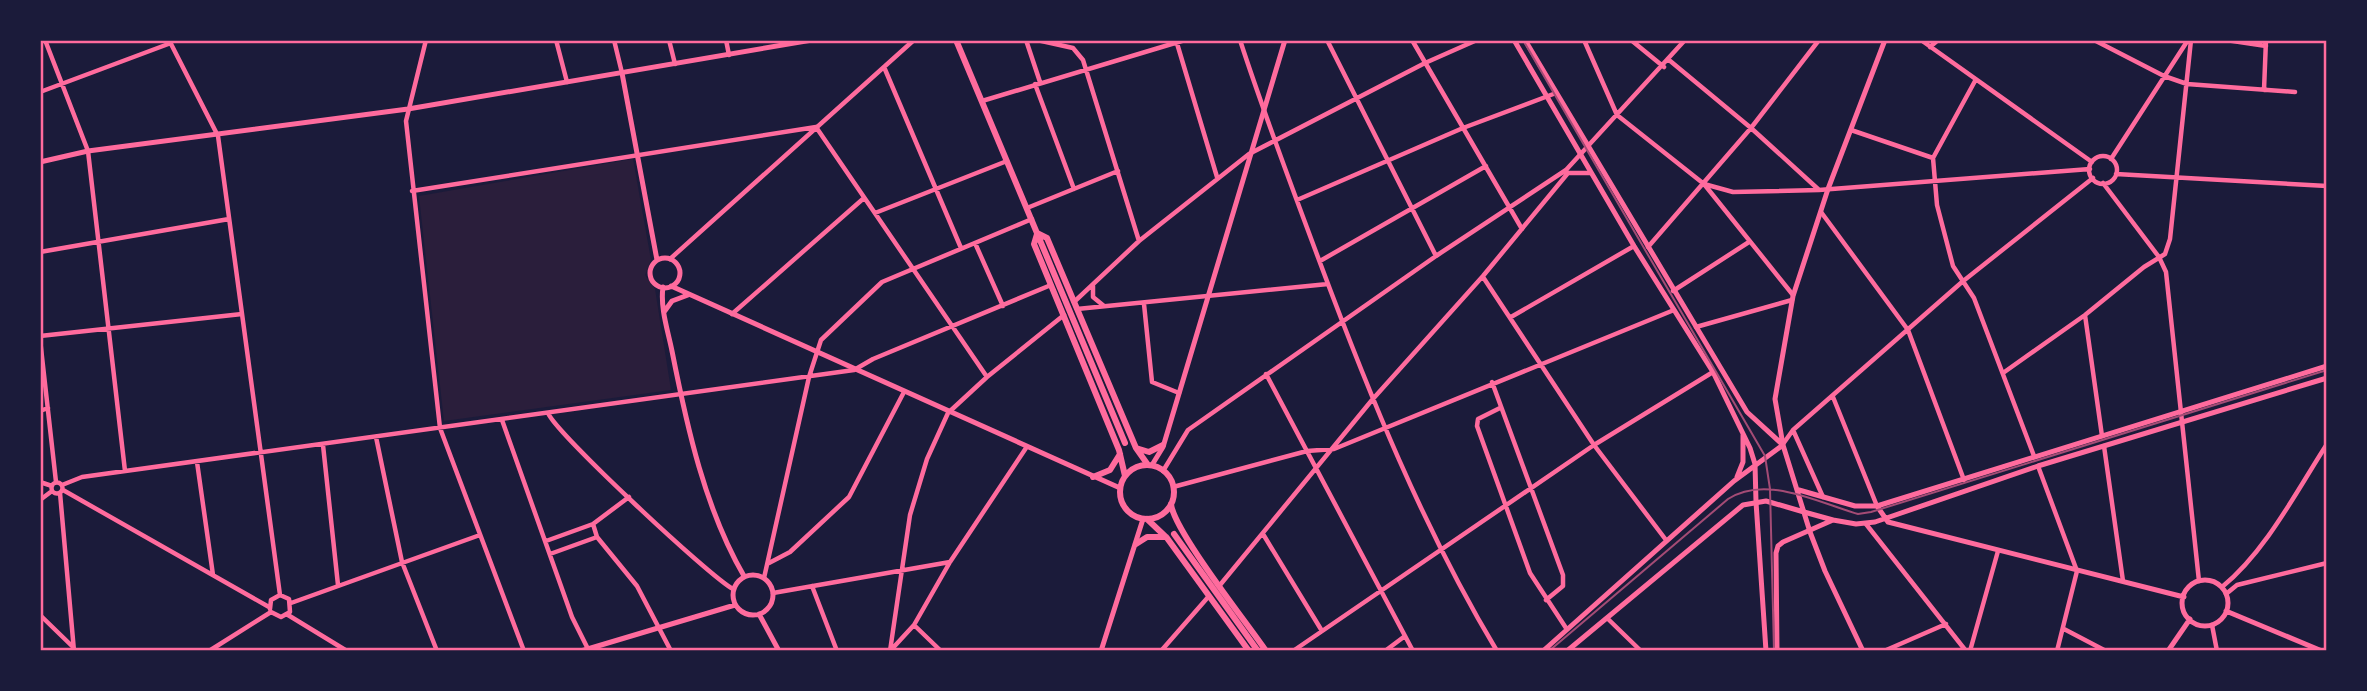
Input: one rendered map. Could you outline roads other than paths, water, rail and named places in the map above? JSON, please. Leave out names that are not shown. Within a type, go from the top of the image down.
[{"type":"main road","points":[[956,40],[1125,443]]},
{"type":"main road","points":[[1037,233],[1034,244],[1121,454],[1125,476]]},
{"type":"main road","points":[[1037,233],[1047,238],[1136,448],[1150,465],[1163,471],[1173,487],[1171,504],[1174,518],[1266,651]]},
{"type":"main road","points":[[1136,448],[1149,452],[1163,445]]},
{"type":"main road","points":[[1093,477],[1110,470],[1121,454]]},
{"type":"main road","points":[[1150,465],[1135,468],[1125,476],[1120,488],[1127,510],[1145,519],[1166,537],[1249,651]]},
{"type":"main road","points":[[1145,519],[1163,514],[1171,504]]},
{"type":"main road","points":[[1174,534],[1258,651]]},
{"type":"main road","points":[[1136,544],[1147,537],[1166,537]]},
{"type":"street","points":[[45,40],[88,151],[125,471]]},
{"type":"street","points":[[426,40],[408,109],[412,191],[440,428],[524,651]]},
{"type":"street","points":[[556,40],[567,82]]},
{"type":"street","points":[[614,40],[657,260]]},
{"type":"street","points":[[669,40],[675,64]]},
{"type":"street","points":[[726,40],[729,55]]},
{"type":"street","points":[[41,161],[88,151],[408,109],[811,40]]},
{"type":"street","points":[[914,40],[670,259],[657,260],[651,267],[650,276],[655,284],[671,286],[948,413],[1120,488]]},
{"type":"street","points":[[1026,40],[1074,188]]},
{"type":"street","points":[[1037,40],[1076,49],[1087,69],[1139,241]]},
{"type":"street","points":[[982,101],[1185,40]]},
{"type":"street","points":[[1240,40],[1273,142],[1372,400],[1442,550],[1497,651]]},
{"type":"street","points":[[1150,465],[1163,445],[1262,109],[1285,40]]},
{"type":"street","points":[[1327,40],[1436,256]]},
{"type":"street","points":[[1412,40],[1522,229]]},
{"type":"street","points":[[1076,305],[1093,283],[1139,241],[1249,154],[1424,63],[1477,40]]},
{"type":"street","points":[[1514,40],[1590,173],[1713,372],[1743,432],[1755,464],[1766,651]]},
{"type":"street","points":[[1525,40],[1747,412],[1783,445]]},
{"type":"street","points":[[1584,40],[1617,115],[1704,184],[1793,298]]},
{"type":"street","points":[[1632,40],[1664,67]]},
{"type":"street","points":[[1163,471],[1188,430],[1436,256],[1566,170],[1664,67],[1685,40]]},
{"type":"street","points":[[1647,247],[1751,128],[1819,40]]},
{"type":"street","points":[[1863,651],[1825,571],[1810,531],[1783,445],[1775,398],[1793,298],[1828,189],[1885,40]]},
{"type":"street","points":[[1921,40],[2092,162]]},
{"type":"street","points":[[1930,47],[1938,40]]},
{"type":"street","points":[[2094,40],[2164,76],[2187,84],[2295,92]]},
{"type":"street","points":[[2111,159],[2190,40]]},
{"type":"street","points":[[2003,373],[2085,315],[2168,249],[2190,40]]},
{"type":"street","points":[[2227,40],[2266,43],[2264,90]]},
{"type":"street","points":[[1177,41],[1217,177]]},
{"type":"street","points":[[40,92],[170,42],[218,136],[280,595]]},
{"type":"street","points":[[1669,60],[1751,128],[1819,190]]},
{"type":"street","points":[[884,67],[961,248]]},
{"type":"street","points":[[1975,81],[1933,158],[1934,181],[1953,266],[1974,298],[2034,456]]},
{"type":"street","points":[[1297,200],[1388,164],[1463,128],[1556,93]]},
{"type":"street","points":[[412,191],[816,127]]},
{"type":"street","points":[[816,127],[987,377]]},
{"type":"street","points":[[1851,130],[1933,158]]},
{"type":"street","points":[[2103,183],[2110,181],[2116,174],[2116,164],[2102,156],[2092,162],[2090,169],[2093,178],[2103,183],[2159,257],[2166,272],[2199,581]]},
{"type":"street","points":[[875,213],[1007,160]]},
{"type":"street","points":[[1320,261],[1411,206],[1486,166]]},
{"type":"street","points":[[1704,184],[1733,192],[1819,190],[2090,169]]},
{"type":"street","points":[[1027,208],[1118,171]]},
{"type":"street","points":[[1220,585],[1372,400],[1483,276],[1568,173],[1590,173]]},
{"type":"street","points":[[2116,174],[2177,175],[2327,186]]},
{"type":"street","points":[[1543,651],[1737,478],[1783,445],[1793,430],[1962,282],[2093,178]]},
{"type":"street","points":[[732,314],[864,198]]},
{"type":"street","points":[[1821,212],[1908,330],[1964,480]]},
{"type":"street","points":[[40,252],[229,219]]},
{"type":"street","points":[[764,578],[809,377],[821,340],[869,292],[912,267],[1032,219]]},
{"type":"street","points":[[1673,291],[1749,242]]},
{"type":"street","points":[[975,243],[1003,306]]},
{"type":"street","points":[[1511,317],[1634,246]]},
{"type":"street","points":[[670,259],[680,272],[671,286]]},
{"type":"street","points":[[1483,276],[1594,445],[1666,540]]},
{"type":"street","points":[[1093,283],[1093,298],[1104,307]]},
{"type":"street","points":[[1076,305],[1104,307],[1143,304],[1328,284]]},
{"type":"street","points":[[40,499],[82,477],[854,370],[1051,285]]},
{"type":"street","points":[[663,287],[664,313],[680,392],[699,465],[744,576]]},
{"type":"street","points":[[664,313],[672,301],[688,295]]},
{"type":"street","points":[[1695,327],[1793,298]]},
{"type":"street","points":[[1143,304],[1152,382],[1179,393]]},
{"type":"street","points":[[1173,487],[1307,451],[1334,449],[1492,382],[1674,310]]},
{"type":"street","points":[[73,649],[40,338],[242,314]]},
{"type":"street","points":[[891,651],[917,491],[927,458],[948,413],[987,377],[1064,315]]},
{"type":"street","points":[[2085,315],[2102,436]]},
{"type":"street","points":[[1799,490],[1855,506],[1877,506],[2327,366]]},
{"type":"street","points":[[1293,651],[1594,445],[1713,372]]},
{"type":"street","points":[[1266,374],[1413,651]]},
{"type":"street","points":[[1567,651],[1743,505],[1756,502],[1776,503],[1833,520],[1866,524],[2038,466],[2327,377]]},
{"type":"street","points":[[1492,382],[1564,580],[1561,588],[1546,600]]},
{"type":"street","points":[[769,563],[790,552],[849,497],[904,393]]},
{"type":"street","points":[[1833,397],[1884,519],[1998,551],[2183,597]]},
{"type":"street","points":[[40,411],[48,408]]},
{"type":"street","points":[[1500,408],[1480,417],[1477,423],[1530,573],[1566,628]]},
{"type":"street","points":[[548,413],[555,425],[629,497],[707,569],[733,589],[735,605],[745,613],[759,614],[770,606],[773,593],[764,578],[752,574],[744,576],[733,589]]},
{"type":"street","points":[[502,420],[586,650],[735,605]]},
{"type":"street","points":[[1793,430],[1823,498]]},
{"type":"street","points":[[1737,478],[1743,462],[1743,432]]},
{"type":"street","points":[[376,437],[402,562],[437,651]]},
{"type":"street","points":[[323,444],[338,585]]},
{"type":"street","points":[[2222,587],[2242,569],[2280,517],[2327,444]]},
{"type":"street","points":[[2104,446],[2123,582]]},
{"type":"street","points":[[891,651],[914,625],[950,562],[1026,448]]},
{"type":"street","points":[[197,462],[213,576]]},
{"type":"street","points":[[2038,466],[2077,571],[2057,651]]},
{"type":"street","points":[[40,482],[57,488],[213,576],[279,617],[288,615],[348,651]]},
{"type":"street","points":[[546,541],[593,524],[629,497]]},
{"type":"street","points":[[1904,511],[1905,526]]},
{"type":"street","points":[[1101,651],[1145,519]]},
{"type":"street","points":[[1777,651],[1776,549],[1783,542],[1833,520]]},
{"type":"street","points":[[593,524],[597,537],[636,586],[671,651]]},
{"type":"street","points":[[1866,524],[1968,651]]},
{"type":"street","points":[[1263,534],[1322,631]]},
{"type":"street","points":[[291,603],[480,535]]},
{"type":"street","points":[[550,554],[597,537]]},
{"type":"street","points":[[1968,651],[1998,551]]},
{"type":"street","points":[[773,593],[950,562]]},
{"type":"street","points":[[2226,594],[2237,585],[2327,563]]},
{"type":"street","points":[[2199,581],[2211,581],[2222,587],[2226,594],[2227,611],[2212,625],[2199,625],[2190,619],[2183,608],[2183,597],[2188,588],[2199,581]]},
{"type":"street","points":[[812,586],[837,651]]},
{"type":"street","points":[[209,651],[270,610],[272,599],[280,595],[287,597],[291,603],[288,615]]},
{"type":"street","points":[[1161,651],[1209,596]]},
{"type":"street","points":[[2227,611],[2322,651]]},
{"type":"street","points":[[759,614],[776,650]]},
{"type":"street","points":[[40,615],[73,649]]},
{"type":"street","points":[[1607,617],[1641,651]]},
{"type":"street","points":[[2168,651],[2190,619]]},
{"type":"street","points":[[1884,651],[1946,624]]},
{"type":"street","points":[[914,625],[941,651]]},
{"type":"street","points":[[2212,625],[2217,651]]},
{"type":"street","points":[[2064,629],[2106,651]]},
{"type":"street","points":[[1385,651],[1405,636]]},
{"type":"tram line","points":[[1523,40],[1765,456],[1770,489],[1774,651]]},
{"type":"tram line","points":[[1549,651],[1728,499],[1743,492],[1776,490],[1858,514],[1871,512],[2327,370]]}]
